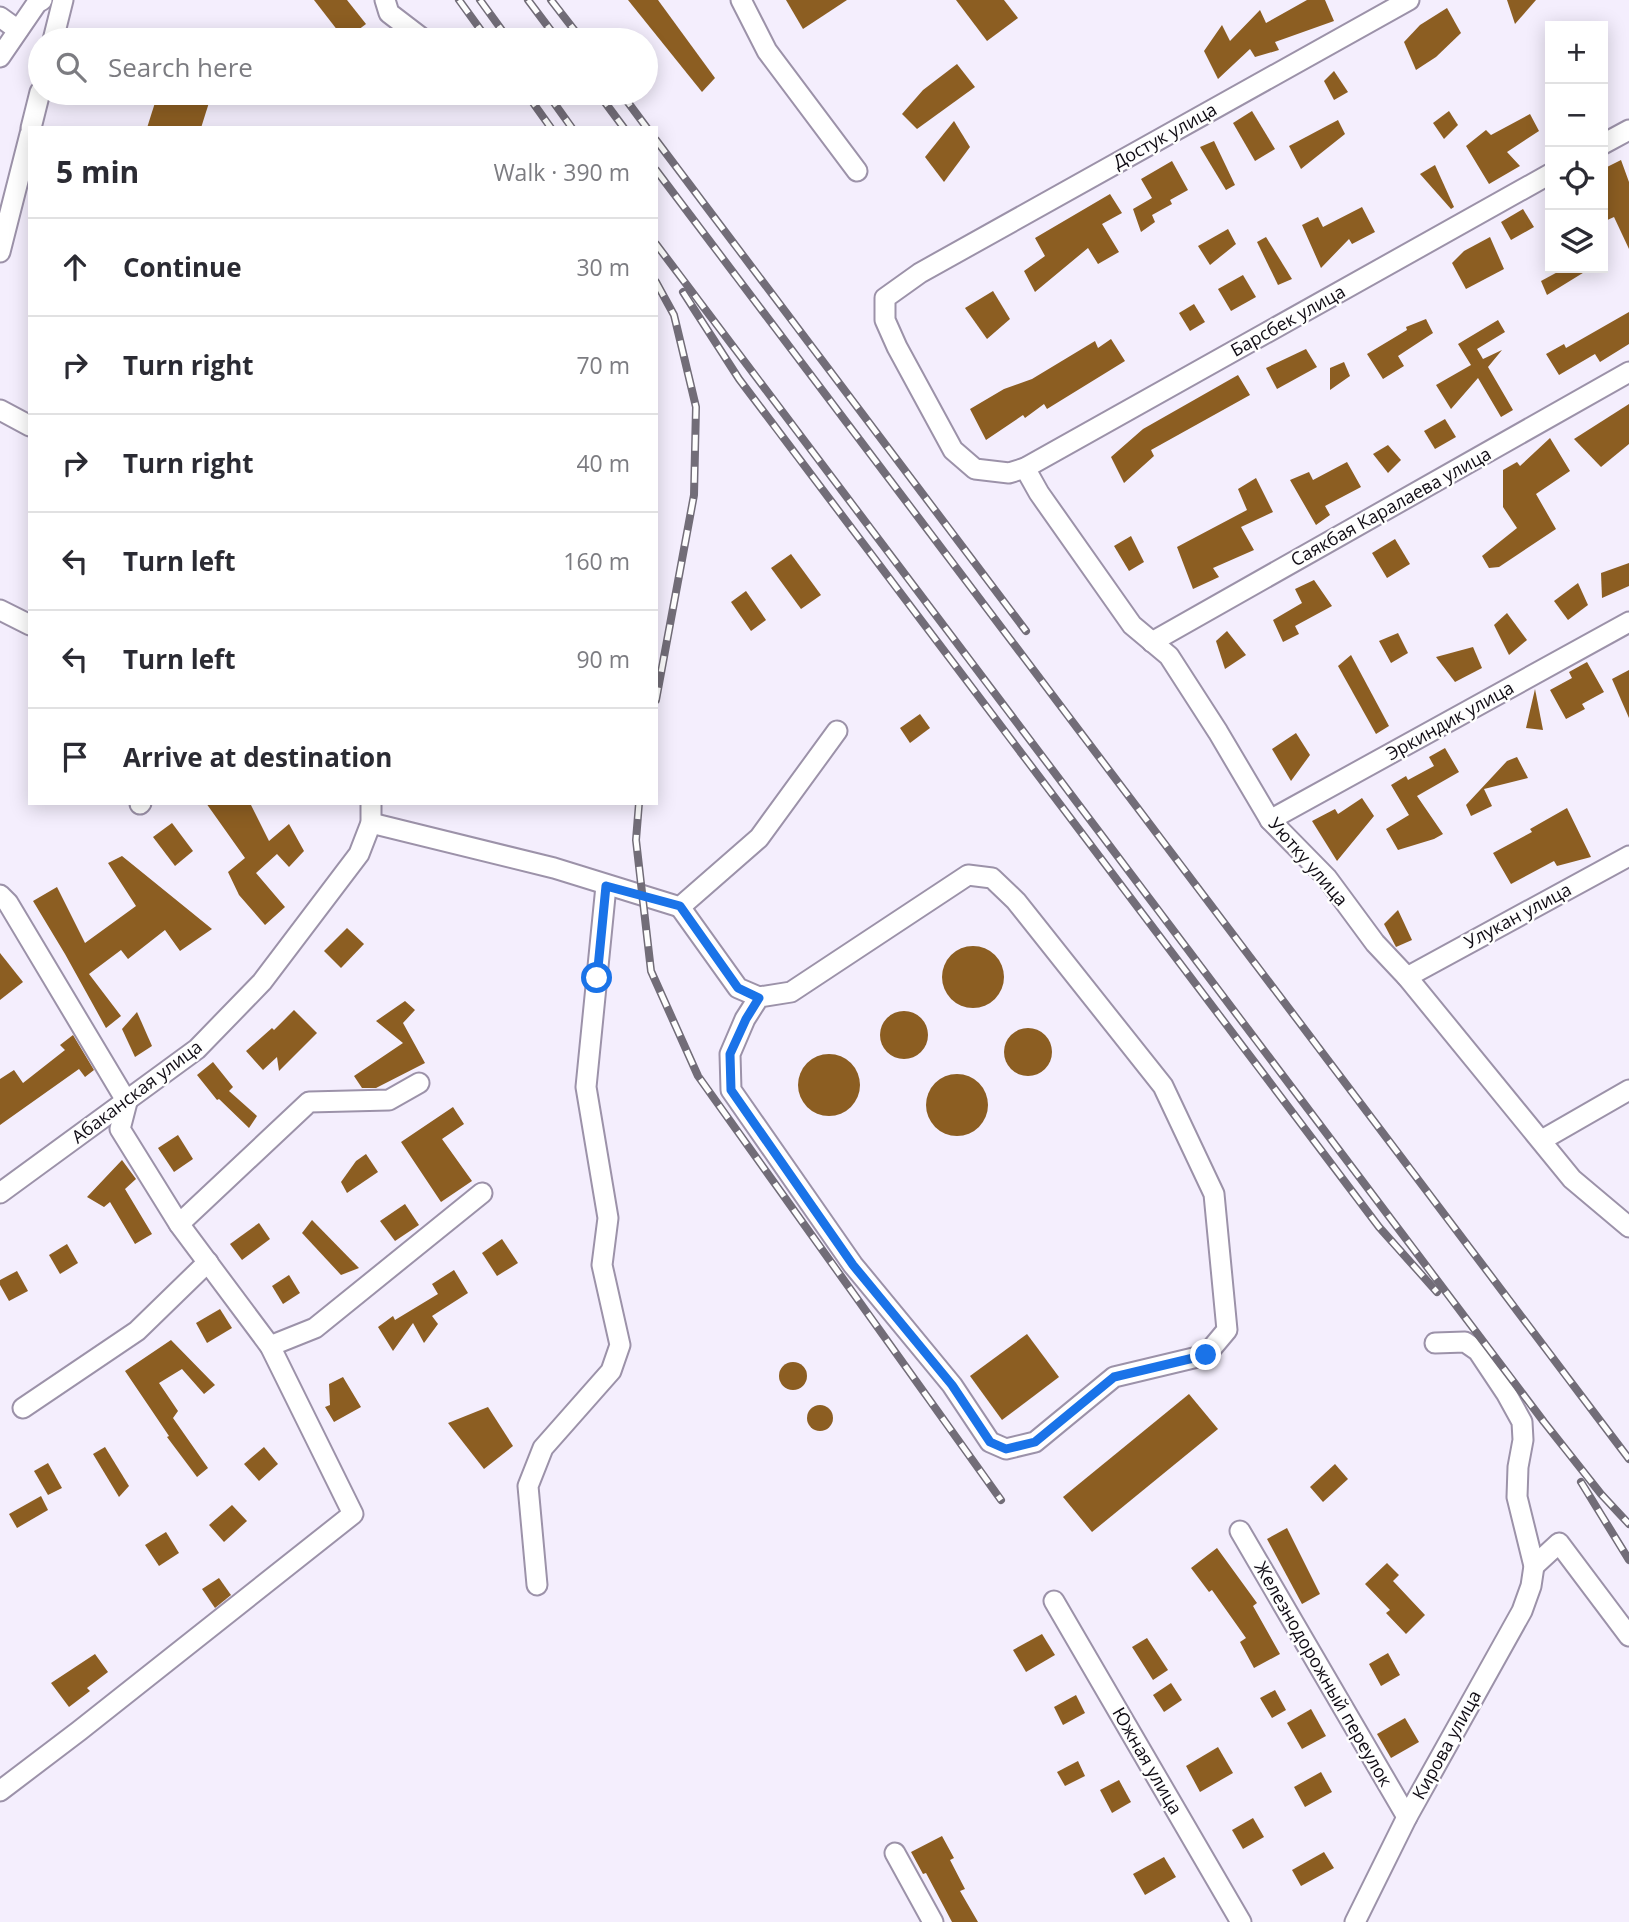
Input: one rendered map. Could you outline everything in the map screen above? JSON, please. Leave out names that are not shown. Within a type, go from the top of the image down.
[{"type":"street","points":[[0,57],[37,3],[42,0]]},
{"type":"street","points":[[56,28],[64,0]]},
{"type":"street","points":[[385,0],[389,13],[409,28]]},
{"type":"street","points":[[741,0],[767,51],[857,171]]},
{"type":"street","name":"Достук улица","points":[[1025,468],[1009,473],[975,470],[953,450],[897,347],[885,320],[885,298],[920,273],[1409,0]]},
{"type":"street","points":[[0,17],[19,30]]},
{"type":"street","points":[[32,126],[37,105]]},
{"type":"street","points":[[1608,142],[1629,130]]},
{"type":"street","points":[[2,233],[28,141]]},
{"type":"street","name":"Барсбек улица","points":[[1025,468],[1545,177]]},
{"type":"street","name":"Саякбая Каралаева улица","points":[[1152,642],[1629,372]]},
{"type":"street","points":[[0,410],[28,425]]},
{"type":"street","name":"Уютку улица","points":[[1025,468],[1039,493],[1132,625],[1169,656],[1270,820],[1327,878],[1374,943],[1407,977],[1572,1179],[1629,1227]]},
{"type":"street","points":[[0,610],[28,624]]},
{"type":"street","name":"Эркиндик улица","points":[[1270,820],[1629,622]]},
{"type":"street","points":[[680,906],[759,838],[836,731]]},
{"type":"street","points":[[371,813],[606,886],[680,906],[738,988],[759,998],[791,992],[968,875],[992,878],[1016,901],[1163,1086],[1214,1194],[1227,1330],[1206,1355],[1114,1377],[1035,1442],[1006,1449],[990,1442],[952,1385],[853,1265],[731,1090],[730,1054],[759,998]]},
{"type":"street","name":"Абаканская улица","points":[[0,1194],[197,1049],[262,982],[359,855],[371,813]]},
{"type":"street","name":"Улукан улица","points":[[1407,977],[1629,856]]},
{"type":"street","points":[[537,1586],[528,1486],[543,1448],[611,1371],[620,1345],[602,1265],[608,1218],[586,1087],[606,886]]},
{"type":"street","points":[[0,895],[8,903],[127,1102],[120,1129],[179,1224],[270,1346],[353,1514],[0,1791]]},
{"type":"street","points":[[179,1224],[309,1102],[389,1100],[419,1083]]},
{"type":"street","points":[[1542,1140],[1629,1090]]},
{"type":"street","points":[[270,1346],[315,1328],[482,1193]]},
{"type":"street","points":[[23,1408],[137,1331],[208,1262]]},
{"type":"street","points":[[1435,1343],[1465,1342],[1478,1351],[1522,1422],[1523,1440],[1518,1467],[1517,1497],[1534,1566],[1559,1543],[1629,1636]]},
{"type":"street","name":"Железнодорожный переулок","points":[[1240,1531],[1407,1817]]},
{"type":"street","name":"Кирова улица","points":[[1355,1922],[1407,1817],[1522,1611],[1531,1586],[1534,1566]]},
{"type":"street","name":"Южная улица","points":[[1054,1601],[1241,1922]]},
{"type":"street","points":[[895,1853],[933,1922]]},
{"type":"building","points":[[314,0],[347,0],[366,24],[361,28],[336,28]]},
{"type":"building","points":[[628,0],[658,0],[715,78],[702,92],[658,37],[658,28],[651,28]]},
{"type":"building","points":[[786,0],[847,0],[803,29]]},
{"type":"building","points":[[956,0],[1004,0],[1018,18],[987,41]]},
{"type":"building","points":[[1307,0],[1325,0],[1334,21],[1275,42],[1279,50],[1255,57],[1250,49],[1218,79],[1204,51],[1222,25],[1230,41],[1260,10],[1266,23]]},
{"type":"building","points":[[1507,0],[1536,0],[1515,24]]},
{"type":"building","points":[[1447,8],[1461,33],[1436,57],[1416,70],[1404,42],[1420,25]]},
{"type":"building","points":[[957,64],[975,87],[917,129],[902,114],[923,90]]},
{"type":"building","points":[[1334,71],[1348,92],[1334,100],[1324,81]]},
{"type":"building","points":[[154,105],[208,105],[202,126],[148,126]]},
{"type":"building","points":[[1252,111],[1275,149],[1255,161],[1233,123]]},
{"type":"building","points":[[1449,111],[1458,125],[1444,139],[1433,123]]},
{"type":"building","points":[[1530,114],[1539,131],[1507,152],[1520,166],[1489,184],[1466,146],[1486,130],[1491,135]]},
{"type":"building","points":[[1338,120],[1345,134],[1301,169],[1289,146]]},
{"type":"building","points":[[954,121],[970,147],[944,182],[925,157]]},
{"type":"building","points":[[1214,141],[1235,185],[1226,190],[1200,147]]},
{"type":"building","points":[[1621,160],[1629,182],[1629,249],[1614,217],[1608,220],[1608,166]]},
{"type":"building","points":[[1172,161],[1188,190],[1170,200],[1172,204],[1152,215],[1155,222],[1141,232],[1133,209],[1152,198],[1141,179]]},
{"type":"building","points":[[1435,165],[1454,207],[1451,209],[1420,174]]},
{"type":"building","points":[[1110,194],[1122,213],[1102,224],[1119,252],[1098,264],[1088,248],[1035,292],[1024,271],[1045,256],[1035,238]]},
{"type":"building","points":[[1362,207],[1375,232],[1352,244],[1349,239],[1321,268],[1302,225],[1318,217],[1323,227]]},
{"type":"building","points":[[1523,209],[1534,227],[1511,240],[1501,222]]},
{"type":"building","points":[[1228,229],[1236,244],[1210,265],[1198,246]]},
{"type":"building","points":[[1266,237],[1292,279],[1278,285],[1257,242]]},
{"type":"building","points":[[1490,237],[1504,269],[1466,289],[1452,263],[1464,251]]},
{"type":"building","points":[[1556,273],[1583,273],[1547,295],[1541,281]]},
{"type":"building","points":[[1243,275],[1256,297],[1231,311],[1218,289]]},
{"type":"building","points":[[993,291],[1010,319],[987,339],[965,308]]},
{"type":"building","points":[[1194,304],[1205,322],[1190,331],[1179,313]]},
{"type":"building","points":[[1629,312],[1629,344],[1600,362],[1595,354],[1559,375],[1546,354],[1564,344],[1566,348]]},
{"type":"building","points":[[1426,319],[1433,333],[1398,356],[1404,366],[1383,379],[1367,354],[1407,330],[1406,327]]},
{"type":"building","points":[[1498,320],[1505,332],[1477,349],[1483,359],[1502,350],[1488,367],[1513,410],[1501,417],[1478,378],[1451,409],[1436,385],[1471,365],[1458,344]]},
{"type":"building","points":[[1111,339],[1125,361],[1047,409],[1044,404],[1025,418],[1023,415],[986,440],[970,409],[1004,389],[1032,379],[1095,341],[1098,348]]},
{"type":"building","points":[[1306,349],[1317,367],[1277,389],[1266,368]]},
{"type":"building","points":[[1344,362],[1350,376],[1330,390],[1330,368]]},
{"type":"building","points":[[1238,375],[1250,395],[1151,450],[1154,456],[1124,483],[1111,457],[1143,429]]},
{"type":"building","points":[[1629,404],[1629,444],[1601,467],[1574,439]]},
{"type":"building","points":[[1445,419],[1456,437],[1435,449],[1424,431]]},
{"type":"building","points":[[1550,438],[1570,471],[1536,494],[1556,529],[1499,567],[1489,568],[1482,556],[1517,528],[1503,507],[1503,470],[1517,462],[1520,466]]},
{"type":"building","points":[[1388,445],[1401,460],[1388,473],[1373,454]]},
{"type":"building","points":[[1347,462],[1361,487],[1325,506],[1330,515],[1316,525],[1290,480],[1309,472],[1313,480]]},
{"type":"building","points":[[1256,478],[1273,512],[1241,527],[1254,550],[1213,568],[1219,577],[1193,589],[1177,547],[1247,510],[1238,489]]},
{"type":"building","points":[[1131,536],[1144,562],[1129,571],[1114,546]]},
{"type":"building","points":[[1395,539],[1410,564],[1387,578],[1372,553]]},
{"type":"building","points":[[791,554],[821,595],[801,609],[771,568]]},
{"type":"building","points":[[1629,563],[1629,586],[1602,598],[1601,573]]},
{"type":"building","points":[[1314,580],[1332,606],[1295,626],[1299,634],[1283,642],[1273,620],[1302,603],[1295,589]]},
{"type":"building","points":[[1578,583],[1588,605],[1568,620],[1554,601]]},
{"type":"building","points":[[746,591],[766,620],[751,631],[731,602]]},
{"type":"building","points":[[1507,613],[1527,640],[1509,655],[1494,625]]},
{"type":"building","points":[[1227,631],[1246,655],[1225,669],[1216,641]]},
{"type":"building","points":[[1398,633],[1408,653],[1391,663],[1379,641]]},
{"type":"building","points":[[1473,647],[1482,668],[1455,682],[1436,657]]},
{"type":"building","points":[[1351,655],[1389,726],[1376,734],[1338,666]]},
{"type":"building","points":[[1587,662],[1604,692],[1582,704],[1585,709],[1566,719],[1550,690],[1572,678],[1569,672]]},
{"type":"building","points":[[1629,670],[1629,718],[1612,679]]},
{"type":"building","points":[[1535,689],[1543,730],[1526,728]]},
{"type":"building","points":[[920,714],[930,728],[910,743],[900,728]]},
{"type":"building","points":[[1296,733],[1310,755],[1291,781],[1272,749]]},
{"type":"building","points":[[1445,748],[1459,772],[1417,796],[1443,834],[1398,850],[1386,829],[1409,815],[1391,785],[1406,776],[1408,780],[1434,766],[1429,757]]},
{"type":"building","points":[[1517,757],[1528,778],[1484,789],[1492,806],[1471,816],[1466,805],[1507,761]]},
{"type":"building","points":[[1362,798],[1374,816],[1337,861],[1312,821],[1335,809],[1338,814]]},
{"type":"building","points":[[207,805],[251,805],[269,841],[289,824],[304,851],[289,867],[277,854],[256,873],[285,907],[265,925],[239,895],[228,872],[245,858]]},
{"type":"building","points":[[1567,808],[1591,857],[1557,866],[1554,861],[1511,884],[1493,853],[1532,832],[1530,829]]},
{"type":"building","points":[[172,823],[193,851],[175,866],[153,837]]},
{"type":"building","points":[[122,856],[212,929],[180,951],[165,930],[128,959],[121,950],[89,974],[121,1016],[106,1028],[33,901],[57,887],[85,943],[136,906],[108,863]]},
{"type":"building","points":[[1398,910],[1412,940],[1396,947],[1384,924]]},
{"type":"building","points":[[347,928],[364,944],[341,968],[324,951]]},
{"type":"building","points":[[967,946],[979,946],[995,955],[1002,965],[1002,989],[995,999],[979,1008],[967,1008],[956,1003],[947,994],[942,983],[942,971],[947,960],[956,951]]},
{"type":"building","points":[[0,953],[23,982],[0,1000]]},
{"type":"building","points":[[405,1001],[415,1010],[403,1023],[425,1063],[376,1088],[362,1088],[354,1076],[403,1043],[376,1021]]},
{"type":"building","points":[[294,1010],[317,1033],[279,1071],[277,1057],[263,1070],[246,1051],[272,1028],[274,1030]]},
{"type":"building","points":[[904,1011],[921,1018],[928,1035],[921,1052],[904,1059],[887,1052],[880,1035],[887,1018]]},
{"type":"building","points":[[137,1012],[152,1046],[135,1057],[122,1029]]},
{"type":"building","points":[[1028,1028],[1045,1035],[1052,1052],[1045,1069],[1028,1076],[1011,1069],[1004,1052],[1011,1035]]},
{"type":"building","points":[[73,1035],[94,1070],[85,1077],[79,1069],[0,1125],[0,1079],[14,1070],[23,1083],[65,1050],[60,1045]]},
{"type":"building","points":[[823,1054],[835,1054],[851,1063],[858,1073],[858,1097],[851,1107],[835,1116],[823,1116],[812,1111],[803,1102],[798,1091],[798,1079],[803,1068],[812,1059]]},
{"type":"building","points":[[213,1062],[233,1087],[229,1091],[257,1116],[249,1128],[217,1100],[197,1075]]},
{"type":"building","points":[[951,1074],[963,1074],[979,1083],[986,1093],[986,1117],[979,1127],[963,1136],[951,1136],[940,1131],[931,1122],[926,1111],[926,1099],[931,1088],[940,1079]]},
{"type":"building","points":[[453,1107],[464,1124],[442,1139],[472,1181],[441,1202],[401,1142]]},
{"type":"building","points":[[178,1135],[193,1159],[174,1172],[158,1148]]},
{"type":"building","points":[[366,1154],[378,1172],[347,1193],[341,1182],[356,1161]]},
{"type":"building","points":[[122,1160],[136,1179],[125,1189],[152,1234],[135,1244],[110,1202],[104,1207],[87,1197]]},
{"type":"building","points":[[405,1204],[419,1225],[395,1241],[380,1221]]},
{"type":"building","points":[[312,1220],[359,1268],[341,1275],[302,1233]]},
{"type":"building","points":[[259,1223],[270,1239],[242,1260],[230,1244]]},
{"type":"building","points":[[502,1239],[518,1263],[497,1276],[482,1253]]},
{"type":"building","points":[[67,1244],[78,1263],[60,1274],[49,1255]]},
{"type":"building","points":[[454,1270],[468,1293],[432,1316],[438,1324],[424,1343],[413,1323],[393,1351],[378,1327],[393,1316],[395,1320],[438,1294],[432,1284]]},
{"type":"building","points":[[17,1271],[28,1291],[9,1301],[0,1280]]},
{"type":"building","points":[[289,1275],[300,1293],[283,1304],[272,1286]]},
{"type":"building","points":[[220,1309],[232,1328],[207,1343],[196,1323]]},
{"type":"building","points":[[1027,1334],[1059,1377],[1002,1420],[970,1376]]},
{"type":"building","points":[[171,1340],[215,1385],[204,1394],[182,1369],[159,1383],[178,1411],[173,1418],[208,1468],[197,1477],[167,1437],[169,1436],[125,1371]]},
{"type":"building","points":[[793,1362],[803,1366],[807,1376],[803,1386],[793,1390],[783,1386],[779,1376],[783,1366]]},
{"type":"building","points":[[343,1377],[361,1407],[334,1422],[325,1407],[330,1405],[329,1384]]},
{"type":"building","points":[[1189,1394],[1218,1429],[1092,1532],[1063,1497]]},
{"type":"building","points":[[820,1405],[830,1408],[833,1418],[830,1428],[820,1431],[810,1428],[807,1418],[810,1408]]},
{"type":"building","points":[[488,1407],[513,1446],[484,1469],[448,1423]]},
{"type":"building","points":[[105,1447],[129,1486],[119,1497],[93,1454]]},
{"type":"building","points":[[264,1447],[278,1464],[259,1481],[244,1464]]},
{"type":"building","points":[[48,1463],[62,1488],[48,1495],[34,1471]]},
{"type":"building","points":[[1335,1464],[1348,1479],[1323,1502],[1310,1487]]},
{"type":"building","points":[[41,1496],[48,1510],[17,1528],[9,1514]]},
{"type":"building","points":[[232,1505],[247,1521],[224,1542],[209,1525]]},
{"type":"building","points":[[1287,1528],[1320,1594],[1302,1604],[1267,1539]]},
{"type":"building","points":[[166,1532],[179,1553],[159,1566],[145,1545]]},
{"type":"building","points":[[1217,1548],[1257,1603],[1253,1606],[1280,1654],[1254,1668],[1240,1642],[1246,1638],[1212,1590],[1209,1592],[1191,1568]]},
{"type":"building","points":[[1387,1563],[1399,1575],[1393,1581],[1425,1615],[1406,1634],[1386,1613],[1390,1610],[1365,1584]]},
{"type":"building","points":[[219,1578],[231,1595],[215,1608],[202,1589]]},
{"type":"building","points":[[1042,1634],[1055,1655],[1026,1672],[1013,1650]]},
{"type":"building","points":[[1147,1638],[1168,1670],[1153,1680],[1132,1647]]},
{"type":"building","points":[[1388,1653],[1400,1675],[1381,1686],[1369,1664]]},
{"type":"building","points":[[95,1654],[108,1672],[87,1688],[90,1691],[69,1707],[51,1683]]},
{"type":"building","points":[[1171,1683],[1182,1700],[1164,1712],[1153,1695]]},
{"type":"building","points":[[1275,1690],[1286,1710],[1272,1718],[1260,1698]]},
{"type":"building","points":[[1076,1695],[1085,1713],[1063,1725],[1054,1707]]},
{"type":"building","points":[[1311,1709],[1326,1736],[1302,1749],[1287,1723]]},
{"type":"building","points":[[1405,1718],[1419,1742],[1391,1758],[1377,1734]]},
{"type":"building","points":[[1218,1747],[1233,1773],[1200,1792],[1186,1766]]},
{"type":"building","points":[[1078,1761],[1085,1776],[1065,1786],[1057,1772]]},
{"type":"building","points":[[1321,1772],[1332,1792],[1305,1807],[1294,1787]]},
{"type":"building","points":[[1119,1780],[1131,1802],[1112,1813],[1100,1790]]},
{"type":"building","points":[[1253,1818],[1264,1837],[1243,1849],[1232,1830]]},
{"type":"building","points":[[942,1836],[954,1858],[950,1860],[965,1889],[960,1891],[978,1922],[952,1922],[926,1873],[923,1874],[911,1852]]},
{"type":"building","points":[[1324,1852],[1334,1868],[1301,1886],[1292,1870]]},
{"type":"building","points":[[1164,1857],[1176,1877],[1145,1895],[1133,1874]]},
{"type":"railway","points":[[459,0],[479,28]]},
{"type":"railway","points":[[480,0],[500,28]]},
{"type":"railway","points":[[528,0],[549,28]]},
{"type":"railway","points":[[551,0],[573,28]]},
{"type":"railway","points":[[535,105],[550,126]]},
{"type":"railway","points":[[556,105],[571,126]]},
{"type":"railway","points":[[607,105],[623,126]]},
{"type":"railway","points":[[630,105],[646,126]]},
{"type":"railway","points":[[658,143],[1026,631]]},
{"type":"railway","points":[[658,173],[1629,1459]]},
{"type":"railway","points":[[658,247],[1544,1422],[1601,1494],[1629,1524]]},
{"type":"railway","points":[[658,286],[674,315],[696,407],[694,495],[658,689]]},
{"type":"railway","points":[[683,292],[739,379],[1379,1227],[1437,1292]]},
{"type":"railway","points":[[639,805],[636,840],[651,971],[698,1076],[1001,1500]]},
{"type":"railway","points":[[1581,1482],[1629,1560]]},
{"type":"route","points":[[597,978],[606,886],[680,906],[738,988],[759,998],[730,1054],[731,1090],[853,1265],[952,1385],[990,1442],[1006,1449],[1035,1442],[1114,1377],[1206,1355]]}]
